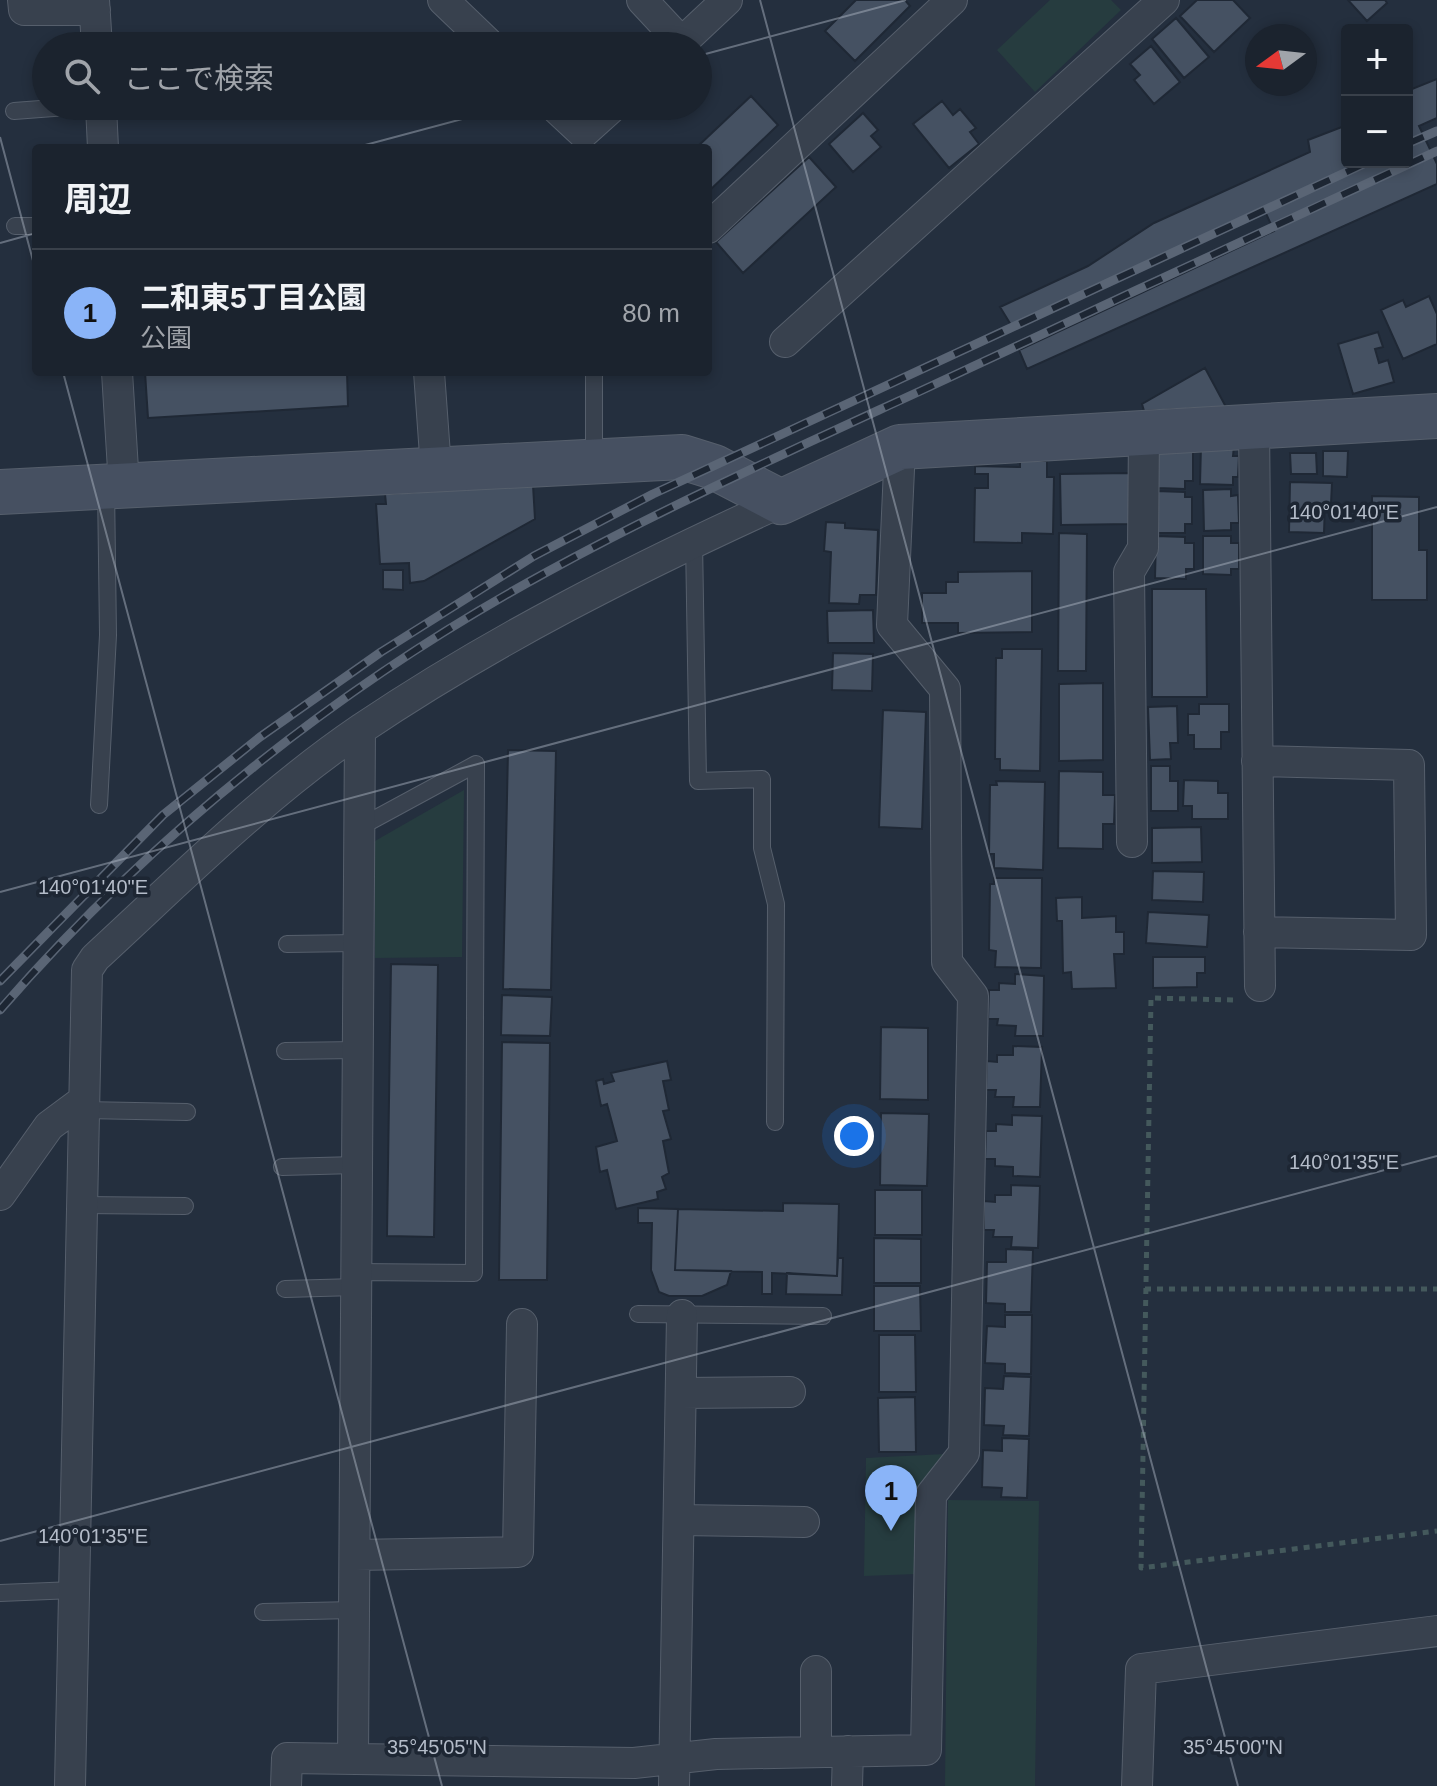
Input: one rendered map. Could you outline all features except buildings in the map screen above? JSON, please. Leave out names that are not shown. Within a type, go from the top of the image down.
[{"type":"street","points":[[23,0],[24,10],[94,5],[96,32]]},
{"type":"street","points":[[443,0],[476,32]]},
{"type":"street","points":[[642,0],[670,32]]},
{"type":"street","points":[[693,32],[727,0]]},
{"type":"street","points":[[712,224],[952,0]]},
{"type":"street","points":[[785,342],[1164,0]]},
{"type":"street","points":[[102,120],[103,144]]},
{"type":"street","points":[[569,120],[583,133],[597,120]]},
{"type":"street","points":[[115,486],[117,376]]},
{"type":"street","points":[[429,376],[436,469]]},
{"type":"street","points":[[70,1786],[87,970],[95,958],[290,783],[360,730],[555,612],[694,541],[900,447],[1437,416]]},
{"type":"street","points":[[1254,427],[1260,986]]},
{"type":"street","points":[[1132,842],[1129,572],[1143,548],[1144,433]]},
{"type":"street","points":[[286,1786],[287,1758],[353,1759],[531,1774],[634,1763],[675,1772],[816,1752],[926,1750],[931,1495],[964,1453],[973,996],[947,962],[945,689],[892,625],[900,447]]},
{"type":"street","points":[[0,492],[682,457],[714,467],[781,502]]},
{"type":"street","points":[[353,1759],[360,730]]},
{"type":"street","points":[[1257,761],[1409,765],[1411,935],[1259,932]]},
{"type":"street","points":[[0,1195],[49,1126],[84,1105]]},
{"type":"street","points":[[675,1772],[682,1315]]},
{"type":"street","points":[[355,1555],[518,1552],[522,1324]]},
{"type":"street","points":[[681,1393],[790,1392]]},
{"type":"street","points":[[679,1520],[804,1522]]},
{"type":"street","points":[[1137,1786],[1141,1669],[1437,1631]]},
{"type":"street","points":[[816,1671],[816,1752]]},
{"type":"street","points":[[847,1786],[848,1751]]},
{"type":"lane","points":[[14,111],[32,110]]},
{"type":"lane","points":[[15,226],[32,226]]},
{"type":"lane","points":[[594,376],[594,461]]},
{"type":"lane","points":[[99,805],[115,486]]},
{"type":"lane","points":[[694,541],[698,781],[762,779],[762,848],[776,904],[775,1122]]},
{"type":"lane","points":[[285,1289],[356,1280],[474,1273],[476,764],[358,828]]},
{"type":"lane","points":[[287,944],[357,943]]},
{"type":"lane","points":[[285,1051],[357,1050]]},
{"type":"lane","points":[[84,1105],[187,1112]]},
{"type":"lane","points":[[282,1167],[356,1165]]},
{"type":"lane","points":[[82,1205],[185,1206]]},
{"type":"lane","points":[[638,1314],[823,1316]]},
{"type":"lane","points":[[0,1593],[74,1590]]},
{"type":"lane","points":[[263,1612],[354,1610]]},
{"type":"path","points":[[1260,986],[1258,1001],[1151,998],[1141,1568],[1437,1531]]},
{"type":"path","points":[[1145,1289],[1437,1289]]},
{"type":"green space","points":[[1050,0],[1111,0],[1121,10],[1035,92],[997,50]]},
{"type":"green space","points":[[464,790],[462,957],[375,958],[375,841]]},
{"type":"green space","points":[[945,1454],[917,1488],[916,1574],[864,1576],[866,1458]]},
{"type":"green space","points":[[948,1500],[1039,1501],[1035,1786],[945,1786]]},
{"type":"railway","points":[[1413,141],[1437,131]]},
{"type":"railway","points":[[0,1010],[59,945],[186,823],[324,713],[471,616],[547,572],[689,499],[1437,151]]},
{"type":"railway","points":[[0,981],[163,815],[260,737],[381,652],[534,556],[653,494],[1355,168]]},
{"type":"place","name":"二和東5丁目公園","points":[[891,1531]]}]
